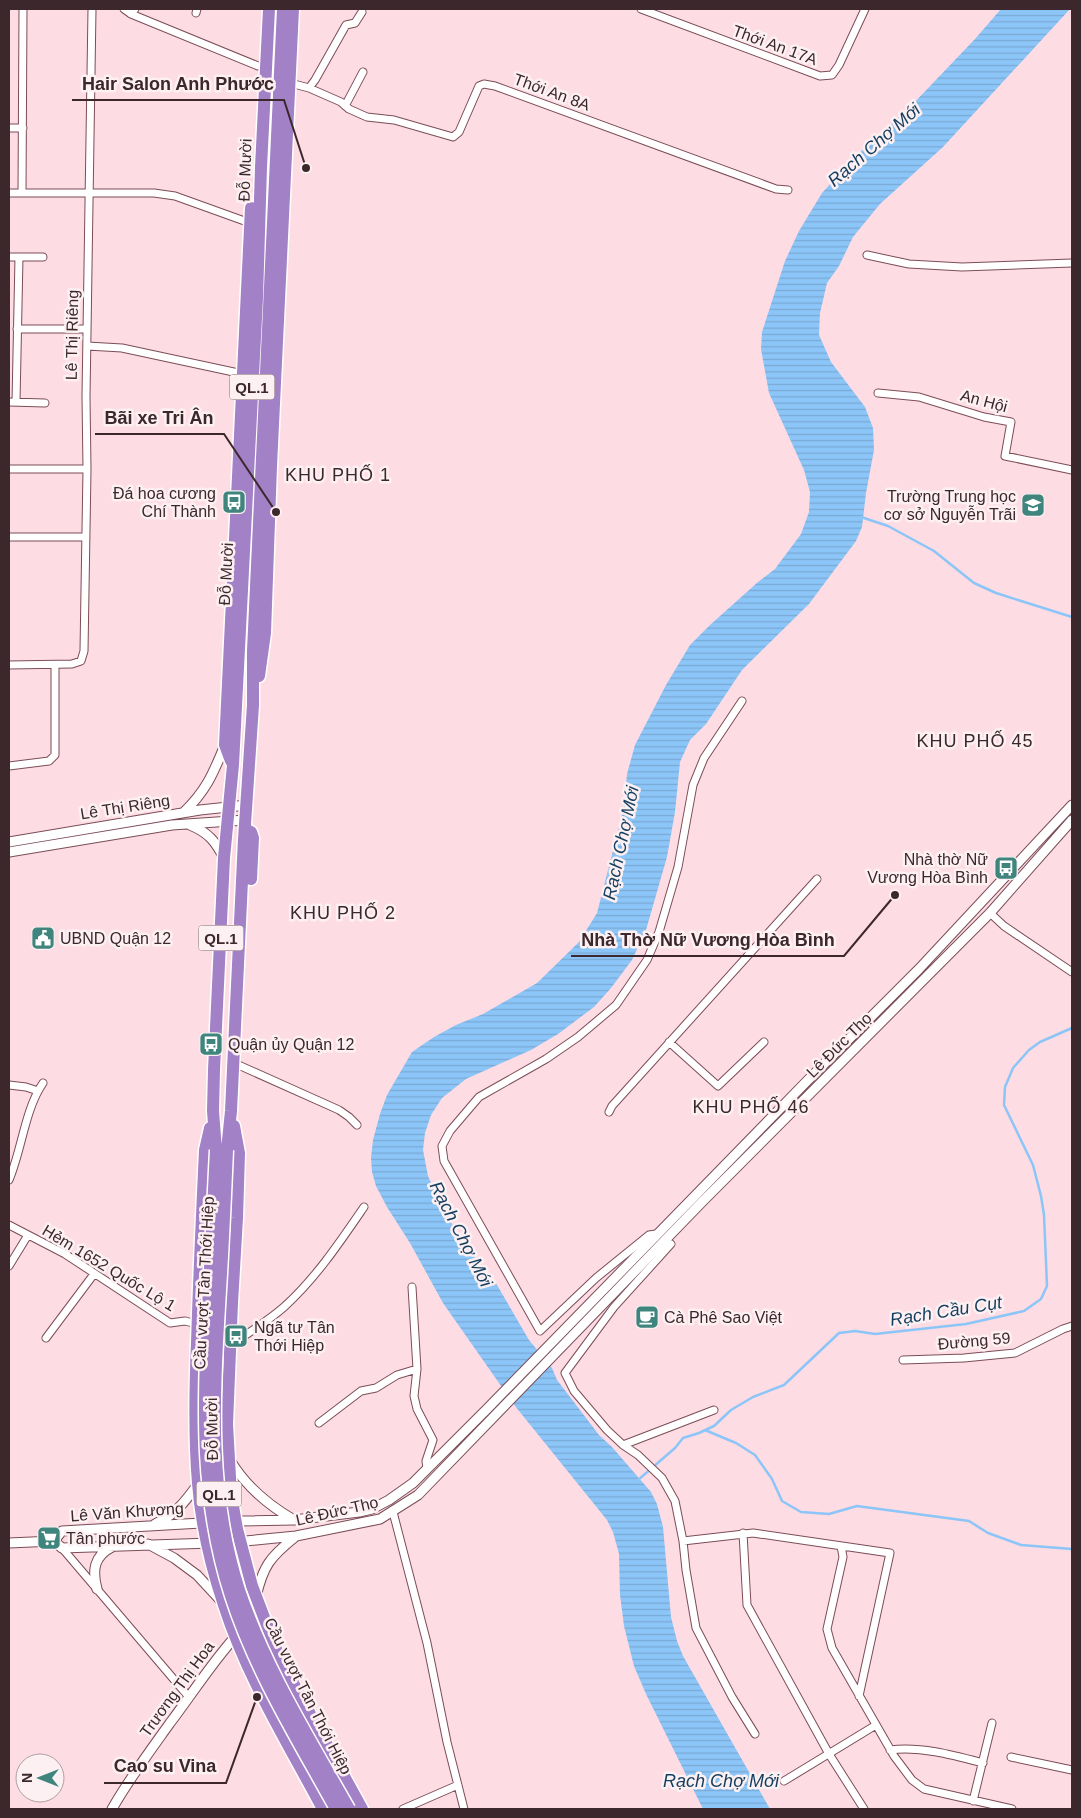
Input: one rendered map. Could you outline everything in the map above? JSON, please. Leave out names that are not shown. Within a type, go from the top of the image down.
[{"type":"highway","name":"Đỗ Mười","points":[[224,745],[261,9]]},
{"type":"highway","name":"Đỗ Mười","points":[[269,9],[233,765],[224,858],[213,1111],[206,1150],[195,1439],[198,1490],[208,1543],[224,1605],[235,1637],[266,1703],[323,1809]]},
{"type":"highway","name":"Đỗ Mười","points":[[222,1150],[231,1111],[234,1063],[245,824],[253,705],[253,651],[283,9]]},
{"type":"highway","name":"Đỗ Mười","points":[[253,705],[264,649],[265,633],[293,9]]},
{"type":"highway","points":[[281,58],[290,83]]},
{"type":"highway","name":"QL.1","points":[[224,745],[233,765]]},
{"type":"highway","name":"Đỗ Mười","points":[[213,1111],[222,1150]]},
{"type":"highway","name":"Đỗ Mười","points":[[231,1111],[239,1152],[238,1218],[230,1345],[228,1415],[228,1458],[236,1521],[256,1598],[276,1649],[294,1686],[362,1809]]},
{"type":"highway","name":"Cầu vượt Tân Thới Hiệp","points":[[222,1150],[204,1410],[205,1459],[213,1530],[231,1597],[255,1657],[336,1809]]},
{"type":"highway","name":"Cầu vượt Tân Thới Hiệp","points":[[222,1150],[214,1412],[215,1467],[224,1531],[239,1590],[259,1642],[288,1700],[349,1809]]},
{"type":"highway","points":[[198,1490],[231,1492]]},
{"type":"highway","points":[[214,1570],[246,1564]]},
{"type":"main road","points":[[182,813],[197,799],[209,783],[224,745]]},
{"type":"main road","name":"Lê Thị Riêng","points":[[9,842],[228,805],[247,804]]},
{"type":"main road","name":"Lê Đức Thọ","points":[[236,1521],[294,1520],[372,1509],[389,1500],[413,1483],[656,1234],[920,969],[1072,805]]},
{"type":"main road","name":"Lê Đức Thọ","points":[[240,1542],[296,1536],[380,1519],[418,1494],[558,1349],[990,913],[1072,820]]},
{"type":"main road","name":"Lê Thị Riêng","points":[[9,852],[190,824],[227,821],[245,824]]},
{"type":"main road","points":[[190,824],[206,833],[214,841],[224,858]]},
{"type":"main road","points":[[978,908],[990,913]]},
{"type":"main road","points":[[824,1064],[833,1072]]},
{"type":"main road","points":[[228,1458],[252,1490],[276,1510],[294,1520]]},
{"type":"main road","points":[[151,1526],[169,1517],[198,1490]]},
{"type":"main road","points":[[389,1500],[393,1512]]},
{"type":"main road","name":"Lê Văn Khương","points":[[9,1543],[54,1540],[62,1531],[236,1521]]},
{"type":"main road","points":[[256,1598],[267,1563],[296,1536]]},
{"type":"main road","name":"Lê Văn Khương","points":[[54,1540],[62,1548],[240,1542]]},
{"type":"main road","points":[[148,1544],[174,1558],[197,1575],[224,1605]]},
{"type":"main road","points":[[97,1589],[94,1576],[97,1560],[104,1551],[116,1545]]},
{"type":"main road","name":"Trương Thị Hoa","points":[[112,1809],[188,1696],[235,1637]]},
{"type":"street","points":[[22,193],[23,9]]},
{"type":"street","name":"Lê Thị Riêng","points":[[55,665],[72,664],[81,661],[84,651],[92,9]]},
{"type":"street","points":[[124,9],[258,66]]},
{"type":"street","name":"Thới An 17A","points":[[641,9],[820,76],[832,75],[839,65],[864,9]]},
{"type":"street","points":[[309,88],[346,25],[355,24],[362,12]]},
{"type":"street","points":[[345,106],[363,72]]},
{"type":"street","name":"Thới An 8A","points":[[290,83],[309,88],[341,102],[367,117],[394,120],[453,137],[459,132],[479,86],[484,84],[495,86],[776,189],[788,190]]},
{"type":"street","points":[[9,128],[23,128]]},
{"type":"street","points":[[9,193],[154,193],[175,196],[250,223]]},
{"type":"street","points":[[867,255],[909,264],[962,267],[1072,263]]},
{"type":"street","points":[[9,257],[43,257]]},
{"type":"street","points":[[19,257],[18,329],[12,402],[44,403]]},
{"type":"street","points":[[18,329],[87,329]]},
{"type":"street","points":[[87,346],[122,348],[243,374]]},
{"type":"street","name":"An Hội","points":[[878,393],[919,397],[984,417],[1011,422],[1005,456],[1072,470]]},
{"type":"street","points":[[9,469],[87,469]]},
{"type":"street","points":[[9,537],[86,537]]},
{"type":"street","points":[[9,665],[55,665],[55,755],[49,761],[9,766]]},
{"type":"street","name":"Lê Đức Thọ","points":[[656,1234],[648,1236],[596,1278],[540,1331],[444,1161],[442,1146],[450,1131],[479,1098],[546,1059],[578,1037],[616,1005],[647,960],[659,932],[678,867],[693,785],[704,758],[742,701]]},
{"type":"street","points":[[609,1112],[612,1106],[669,1042],[818,879]]},
{"type":"street","points":[[990,913],[1004,926],[1072,972]]},
{"type":"street","points":[[669,1042],[718,1086],[764,1042]]},
{"type":"street","points":[[234,1063],[339,1110],[357,1125]]},
{"type":"street","points":[[9,1180],[16,1164],[29,1111],[43,1083]]},
{"type":"street","points":[[9,1085],[38,1091]]},
{"type":"street","points":[[230,1345],[258,1327],[285,1306],[329,1257],[364,1207]]},
{"type":"street","name":"Hẻm 1652 Quốc Lộ 1","points":[[9,1225],[65,1254],[170,1323],[184,1321],[198,1324]]},
{"type":"street","points":[[9,1266],[28,1235]]},
{"type":"street","points":[[671,1244],[614,1307],[565,1373],[574,1391],[607,1430],[623,1445],[638,1455],[662,1478],[675,1501],[684,1541],[686,1570],[696,1628],[732,1697],[755,1734]]},
{"type":"street","points":[[46,1338],[94,1274]]},
{"type":"street","points":[[412,1287],[417,1369],[414,1396],[417,1409],[433,1440],[426,1461],[427,1469]]},
{"type":"street","name":"Đường 59","points":[[903,1360],[964,1358],[1015,1353],[1072,1326]]},
{"type":"street","points":[[319,1424],[361,1391],[376,1388],[397,1374],[417,1369]]},
{"type":"street","points":[[623,1445],[714,1410]]},
{"type":"street","points":[[393,1512],[427,1643],[446,1742],[464,1809]]},
{"type":"street","points":[[742,1533],[747,1605],[829,1754],[864,1809]]},
{"type":"street","points":[[684,1541],[752,1533],[890,1553],[859,1696]]},
{"type":"street","points":[[841,1546],[843,1557],[827,1629],[832,1648],[890,1750],[912,1780],[924,1788],[1012,1809]]},
{"type":"street","points":[[62,1548],[188,1696]]},
{"type":"street","points":[[973,1801],[992,1723]]},
{"type":"street","points":[[784,1782],[876,1725]]},
{"type":"street","points":[[890,1750],[911,1748],[983,1763]]},
{"type":"street","points":[[1011,1757],[1072,1770]]},
{"type":"street","points":[[403,1809],[458,1785]]},
{"type":"water","name":"Rạch Chợ Mới","points":[[1001,9],[1070,9],[943,147],[880,204],[853,237],[839,266],[827,283],[820,313],[819,335],[831,362],[865,407],[873,428],[874,450],[862,527],[856,541],[809,604],[742,670],[706,724],[690,740],[680,762],[675,812],[667,857],[646,930],[632,960],[594,1007],[558,1034],[531,1050],[466,1079],[442,1098],[431,1115],[425,1133],[423,1150],[428,1176],[441,1205],[462,1241],[497,1285],[529,1340],[552,1368],[557,1380],[599,1435],[612,1447],[651,1492],[657,1504],[663,1527],[671,1617],[677,1641],[683,1656],[770,1809],[703,1809],[634,1666],[624,1626],[620,1595],[619,1554],[613,1532],[607,1520],[515,1406],[443,1303],[376,1186],[371,1158],[373,1140],[387,1095],[412,1052],[434,1037],[456,1025],[483,1014],[537,983],[579,942],[597,913],[624,808],[627,774],[635,745],[666,685],[690,645],[758,582],[775,569],[801,534],[809,512],[810,492],[804,470],[769,393],[761,349],[762,332],[785,261],[799,231],[822,193],[855,157],[912,105]]},
{"type":"waterway","name":"Rạch Cầu Cụt","points":[[861,517],[888,526],[934,551],[974,583],[996,593],[1072,617]]},
{"type":"waterway","name":"Rạch Cầu Cụt","points":[[638,1480],[675,1448],[683,1438],[714,1426],[731,1410],[753,1397],[784,1385],[839,1333],[855,1331],[875,1334],[966,1324],[1024,1311],[1041,1299],[1047,1286],[1044,1215],[1041,1196],[1033,1165],[1004,1105],[1005,1087],[1013,1068],[1029,1050],[1040,1042],[1072,1028]]},
{"type":"waterway","points":[[705,1430],[736,1443],[755,1455],[772,1479],[782,1501],[801,1512],[829,1514],[857,1506],[969,1521],[988,1533],[1021,1545],[1072,1549]]},
{"type":"place","name":"Hair Salon Anh Phước","points":[[306,168]]},
{"type":"place","name":"Đá hoa cương Chí Thành","points":[[234,502]]},
{"type":"place","name":"Trường Trung học cơ sở Nguyễn Trãi","points":[[1033,505]]},
{"type":"place","name":"Bãi xe Tri Ân","points":[[276,512]]},
{"type":"place","name":"Nhà thờ Nữ Vương Hòa Bình","points":[[1006,868]]},
{"type":"place","name":"Nhà Thờ Nữ Vương Hòa Bình","points":[[895,895]]},
{"type":"place","name":"UBND Quận 12","points":[[43,938]]},
{"type":"place","name":"Quận ủy Quận 12","points":[[211,1044]]},
{"type":"place","name":"Cà Phê Sao Việt","points":[[647,1317]]},
{"type":"place","name":"Ngã tư Tân Thới Hiệp","points":[[236,1336]]},
{"type":"place","name":"Tân phước","points":[[49,1538]]},
{"type":"place","name":"Cao su Vina","points":[[257,1697]]},
{"type":"district","name":"KHU PHỐ 1","points":[[338,475]]},
{"type":"district","name":"KHU PHỐ 45","points":[[975,741]]},
{"type":"district","name":"KHU PHỐ 2","points":[[343,913]]},
{"type":"district","name":"KHU PHỐ 46","points":[[751,1107]]}]
